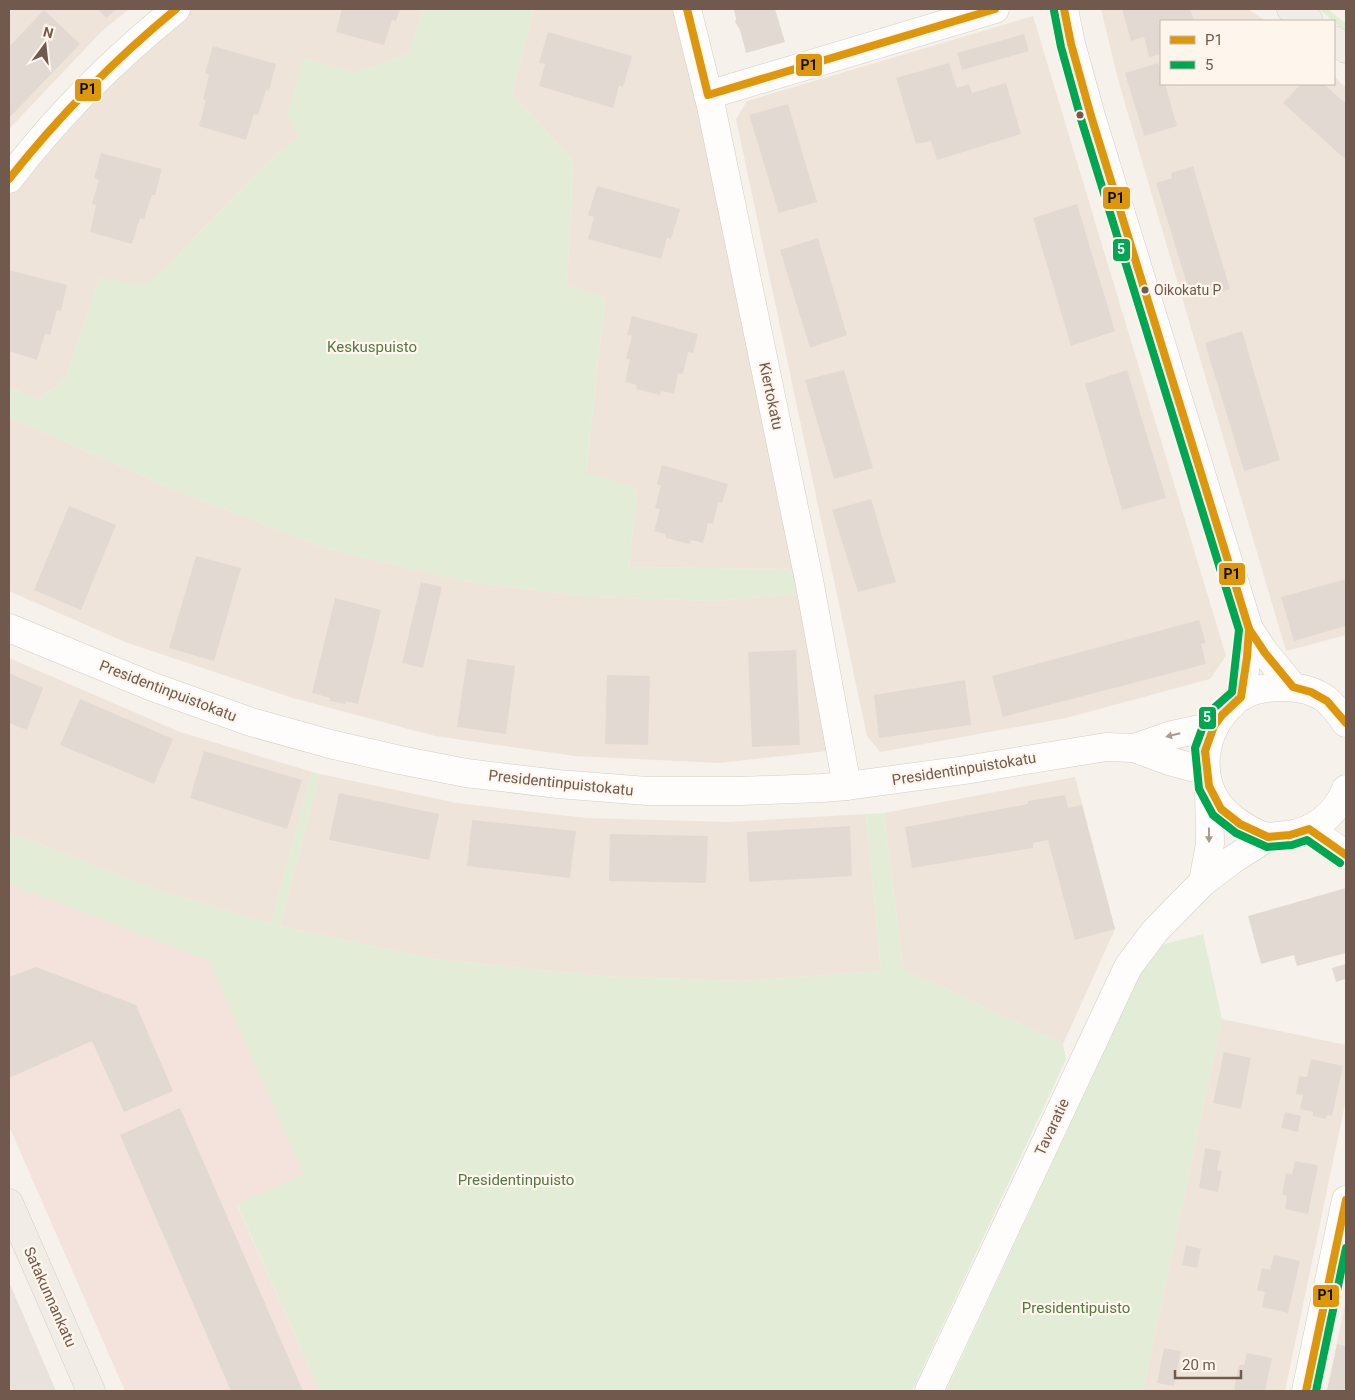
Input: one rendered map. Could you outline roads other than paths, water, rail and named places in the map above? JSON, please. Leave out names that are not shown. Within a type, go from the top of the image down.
[{"type":"main road","points":[[1291,9],[1308,20]]},
{"type":"main road","points":[[1335,41],[1346,49]]},
{"type":"main road","name":"Satakunnankatu","points":[[9,1203],[16,1240],[91,1391]]},
{"type":"street","points":[[9,179],[50,130],[96,81],[125,52],[176,9]]},
{"type":"street","name":"Kiertokatu","points":[[687,9],[708,95],[809,580],[847,786]]},
{"type":"street","points":[[708,95],[995,9]]},
{"type":"street","points":[[1064,9],[1071,44],[1091,116],[1249,629],[1265,653],[1293,687]]},
{"type":"street","name":"Presidentinpuistokatu","points":[[9,628],[153,687],[251,722],[330,744],[466,773],[558,784],[647,791],[740,791],[847,786],[965,770],[1106,747],[1134,748],[1169,761],[1208,779]]},
{"type":"street","points":[[1240,697],[1247,657],[1249,629]]},
{"type":"street","points":[[1203,882],[1210,844],[1205,751],[1214,726],[1222,715],[1240,697],[1268,687],[1293,687],[1337,697],[1346,723]]},
{"type":"street","name":"Presidentinpuistokatu","points":[[1134,748],[1172,735],[1214,726]]},
{"type":"street","points":[[1208,779],[1221,809],[1240,824],[1268,836],[1290,834],[1309,829],[1328,816],[1345,797]]},
{"type":"street","points":[[1309,829],[1346,855]]},
{"type":"street","name":"Tavaratie","points":[[929,1391],[1128,967],[1155,931],[1203,882],[1268,836]]},
{"type":"street","points":[[1306,1391],[1346,1200]]},
{"type":"place","name":"Oikokatu P","points":[[1145,290]]},
{"type":"park label","name":"Keskuspuisto","points":[[372,347]]},
{"type":"park label","name":"Presidentinpuisto","points":[[516,1180]]},
{"type":"park label","name":"Presidentipuisto","points":[[1076,1308]]}]
